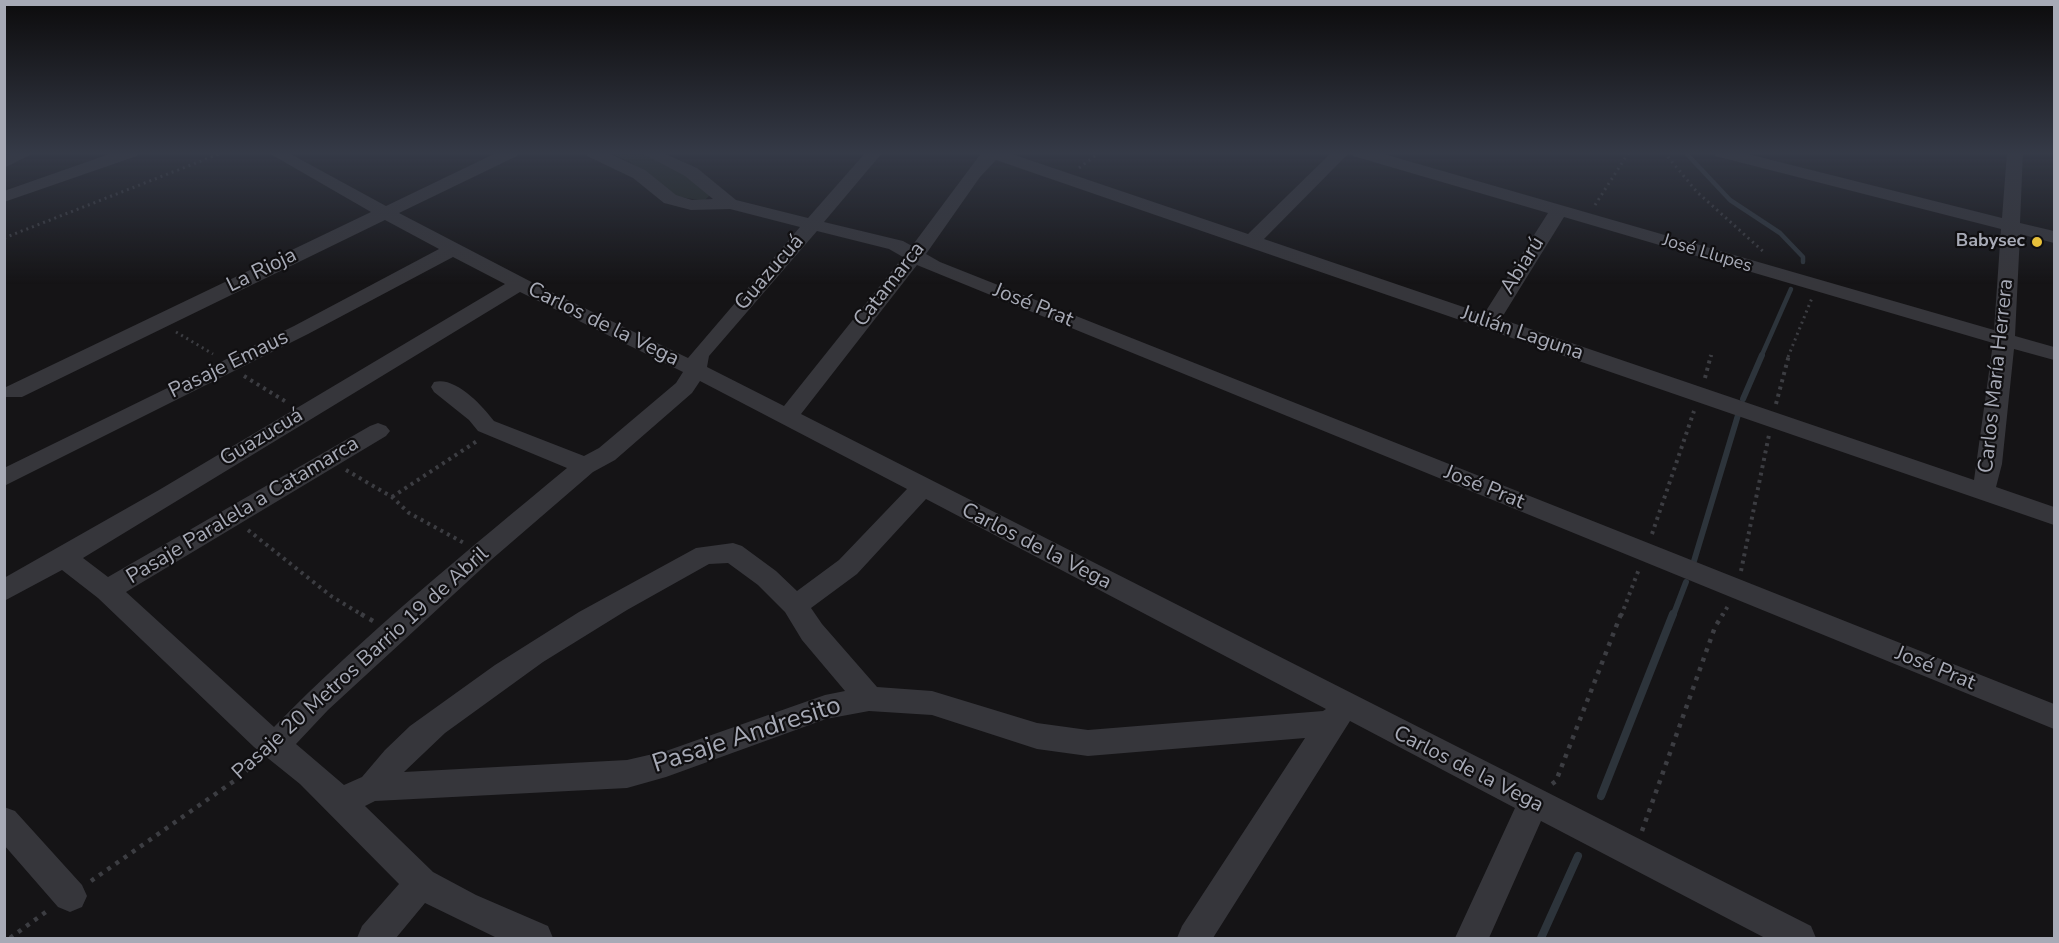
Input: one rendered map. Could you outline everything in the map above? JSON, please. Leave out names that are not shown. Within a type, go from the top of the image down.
[{"type":"street","name":"Carlos de la Vega","points":[[354,196],[452,250],[696,370],[922,488],[1338,715],[1533,804],[1631,853],[1760,929],[1799,939]]},
{"type":"street","name":"La Rioja","points":[[15,392],[419,196]]},
{"type":"street","points":[[666,196],[691,205],[730,204]]},
{"type":"street","points":[[720,196],[730,204]]},
{"type":"street","name":"Guazucuá","points":[[696,370],[699,355],[836,196]]},
{"type":"street","name":"Catamarca","points":[[787,417],[915,255],[957,196]]},
{"type":"street","name":"Julián Laguna","points":[[1118,196],[2055,516]]},
{"type":"street","points":[[1250,242],[1297,196]]},
{"type":"street","name":"José Llupes","points":[[1512,196],[2055,354]]},
{"type":"street","points":[[1893,196],[2055,237]]},
{"type":"street","name":"Carlos María Herrera","points":[[1983,492],[1990,464],[2004,339],[2013,196]]},
{"type":"street","name":"José Prat","points":[[730,204],[896,245],[933,266],[2055,717]]},
{"type":"street","name":"Abiarú","points":[[1489,322],[1559,210]]},
{"type":"street","name":"Pasaje Emaus","points":[[4,478],[301,330],[452,250]]},
{"type":"street","name":"Guazucuá","points":[[4,591],[65,558],[519,284]]},
{"type":"street","name":"Pasaje 20 Metros Barrio 19 de Abril","points":[[276,745],[318,702],[482,552],[585,466],[607,454],[684,388],[696,370]]},
{"type":"street","points":[[442,387],[493,430],[585,466]]},
{"type":"street","name":"Pasaje Paralela a Catamarca","points":[[107,591],[233,519],[378,431]]},
{"type":"street","points":[[795,605],[826,586],[857,561],[922,488]]},
{"type":"street","points":[[373,788],[394,760],[415,741],[502,674],[558,636],[705,555],[733,553],[767,578],[795,605],[812,632],[869,699]]},
{"type":"street","points":[[65,558],[107,591],[265,738],[276,745],[340,802],[385,850],[421,883],[464,907],[536,939]]},
{"type":"street","name":"Pasaje Andresito","points":[[340,802],[373,788],[627,774],[666,764],[825,707],[869,699],[932,703],[1037,736],[1088,743],[1338,715]]},
{"type":"street","points":[[1194,939],[1338,715]]},
{"type":"street","points":[[1472,939],[1533,804]]},
{"type":"street","points":[[4,821],[70,896]]},
{"type":"street","points":[[374,939],[421,883]]},
{"type":"path","points":[[4,238],[111,196]]},
{"type":"path","points":[[1586,218],[1600,196]]},
{"type":"path","points":[[1702,196],[1747,234],[1786,277]]},
{"type":"path","points":[[1533,804],[1556,781],[1645,553],[1712,353]]},
{"type":"path","points":[[392,497],[493,430]]},
{"type":"path","points":[[330,460],[392,497],[409,513],[482,552]]},
{"type":"path","points":[[233,519],[331,596],[395,633]]},
{"type":"path","points":[[1631,853],[1647,820],[1715,627],[1737,590]]},
{"type":"path","name":"Pasaje 20 Metros Barrio 19 de Abril","points":[[9,939],[234,782],[276,745]]},
{"type":"shaded area","points":[[675,196],[709,196],[704,201]]},
{"type":"waterway","points":[[1726,196],[1780,233],[1803,257],[1803,262]]},
{"type":"waterway","points":[[1761,357],[1791,289]]},
{"type":"waterway","points":[[1743,399],[1762,355]]},
{"type":"waterway","points":[[1694,561],[1738,415]]},
{"type":"waterway","points":[[1673,616],[1686,582]]},
{"type":"waterway","points":[[1601,796],[1673,614]]},
{"type":"waterway","points":[[1541,938],[1578,856]]},
{"type":"place","name":"Babysec","points":[[2037,242]]}]
